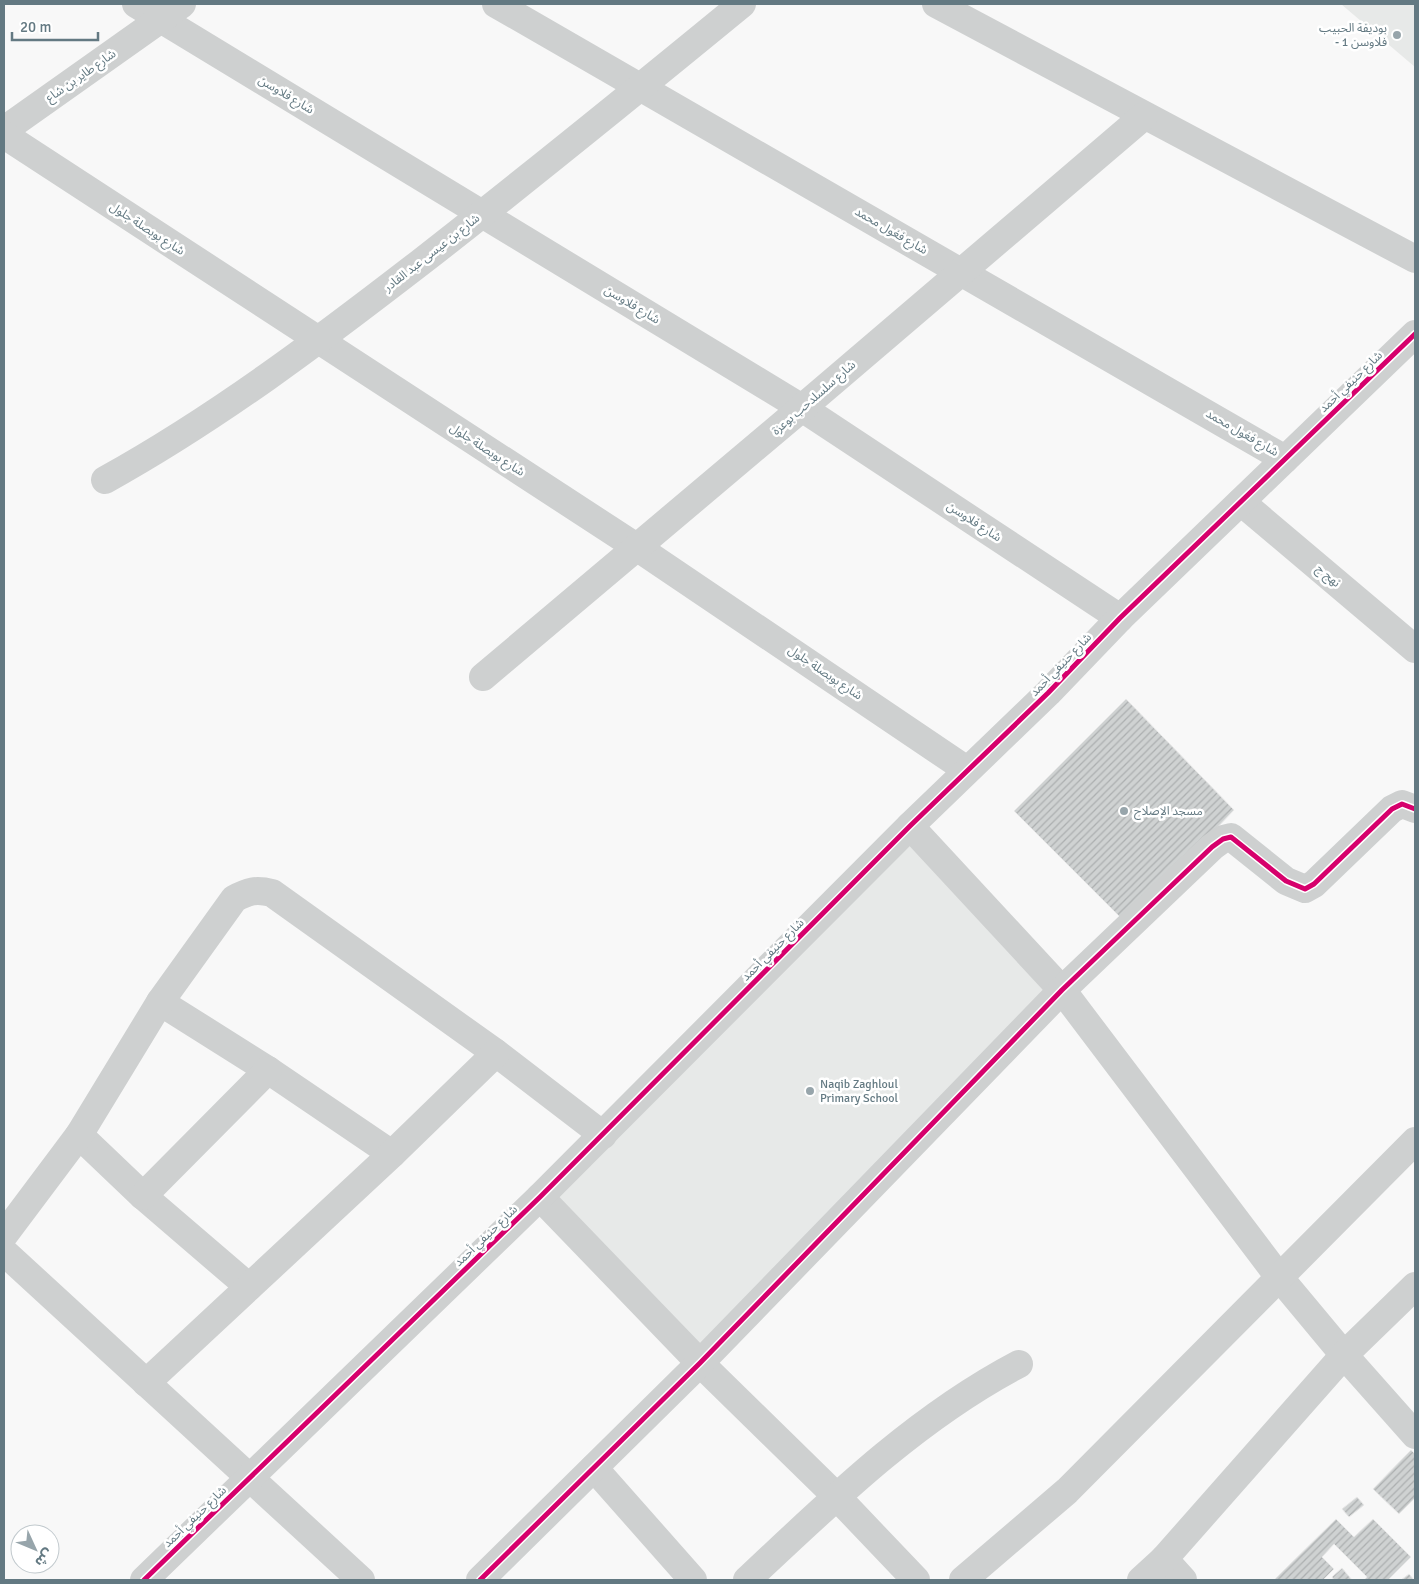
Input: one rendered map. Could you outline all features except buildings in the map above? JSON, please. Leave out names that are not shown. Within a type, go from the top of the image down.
[{"type":"street","name":"شارع فلاوسن","points":[[136,4],[171,12],[483,214],[802,408],[1120,618]]},
{"type":"street","name":"شارع فغول محمد","points":[[496,4],[639,88],[962,271],[1285,459]]},
{"type":"street","name":"شارع بن عيسى عبد القادر","points":[[105,480],[142,460],[319,341],[483,214],[742,4]]},
{"type":"street","points":[[936,4],[1415,259]]},
{"type":"street","name":"شارع طاير بن شاع","points":[[4,130],[171,12]]},
{"type":"street","name":"شارع سلسلدحب بوعزة","points":[[483,677],[638,548],[1144,116]]},
{"type":"street","name":"شارع بوبصلة جلول","points":[[4,135],[638,548],[967,770]]},
{"type":"street","name":"شارع حنيفي أحمد","points":[[144,1580],[603,1135],[910,826],[1048,693],[1120,618],[1285,459],[1412,342]]},
{"type":"street","name":"نهج ج","points":[[1242,502],[1415,649]]},
{"type":"street","points":[[480,1580],[700,1363],[1062,990],[1223,839],[1231,838],[1237,841],[1286,881],[1305,889],[1314,884],[1392,808],[1402,804],[1415,809]]},
{"type":"street","points":[[910,826],[1062,990],[1279,1278],[1415,1435]]},
{"type":"street","points":[[4,1234],[79,1135],[160,1002],[234,899],[247,891],[259,890],[272,893],[496,1053],[603,1135]]},
{"type":"street","points":[[160,1002],[268,1070],[392,1154]]},
{"type":"street","points":[[146,1383],[392,1154],[496,1053]]},
{"type":"street","points":[[143,1196],[268,1070]]},
{"type":"street","points":[[79,1135],[143,1196],[249,1287]]},
{"type":"street","points":[[963,1580],[1067,1491],[1415,1141]]},
{"type":"street","points":[[540,1197],[700,1363],[836,1496],[916,1580]]},
{"type":"street","points":[[4,1252],[146,1383],[252,1477],[361,1580]]},
{"type":"street","points":[[1141,1580],[1164,1559],[1344,1355],[1415,1286]]},
{"type":"street","points":[[747,1580],[836,1496],[943,1411],[982,1384],[1020,1364]]},
{"type":"street","points":[[594,1468],[693,1580]]},
{"type":"street","points":[[1164,1559],[1184,1580]]},
{"type":"shaded area","name":"بوديفة الحبيب - فلاوسن 1","points":[[1341,4],[1415,4],[1415,67]]},
{"type":"shaded area","name":"Naqib Zaghloul Primary School","points":[[924,831],[1068,985],[703,1361],[543,1197]]},
{"type":"cycle path","points":[[144,1580],[540,1197],[910,826],[1048,693],[1120,618],[1415,334]]},
{"type":"cycle path","points":[[480,1580],[700,1363],[1062,990],[1212,847],[1223,839],[1231,837],[1286,881],[1305,889],[1314,884],[1392,809],[1402,804],[1415,809]]},
{"type":"place","name":"بوديفة الحبيب - فلاوسن 1","points":[[1397,35]]},
{"type":"place","name":"مسجد اﻹصلاح","points":[[1124,811]]},
{"type":"place","name":"Naqib Zaghloul Primary School","points":[[810,1091]]}]
